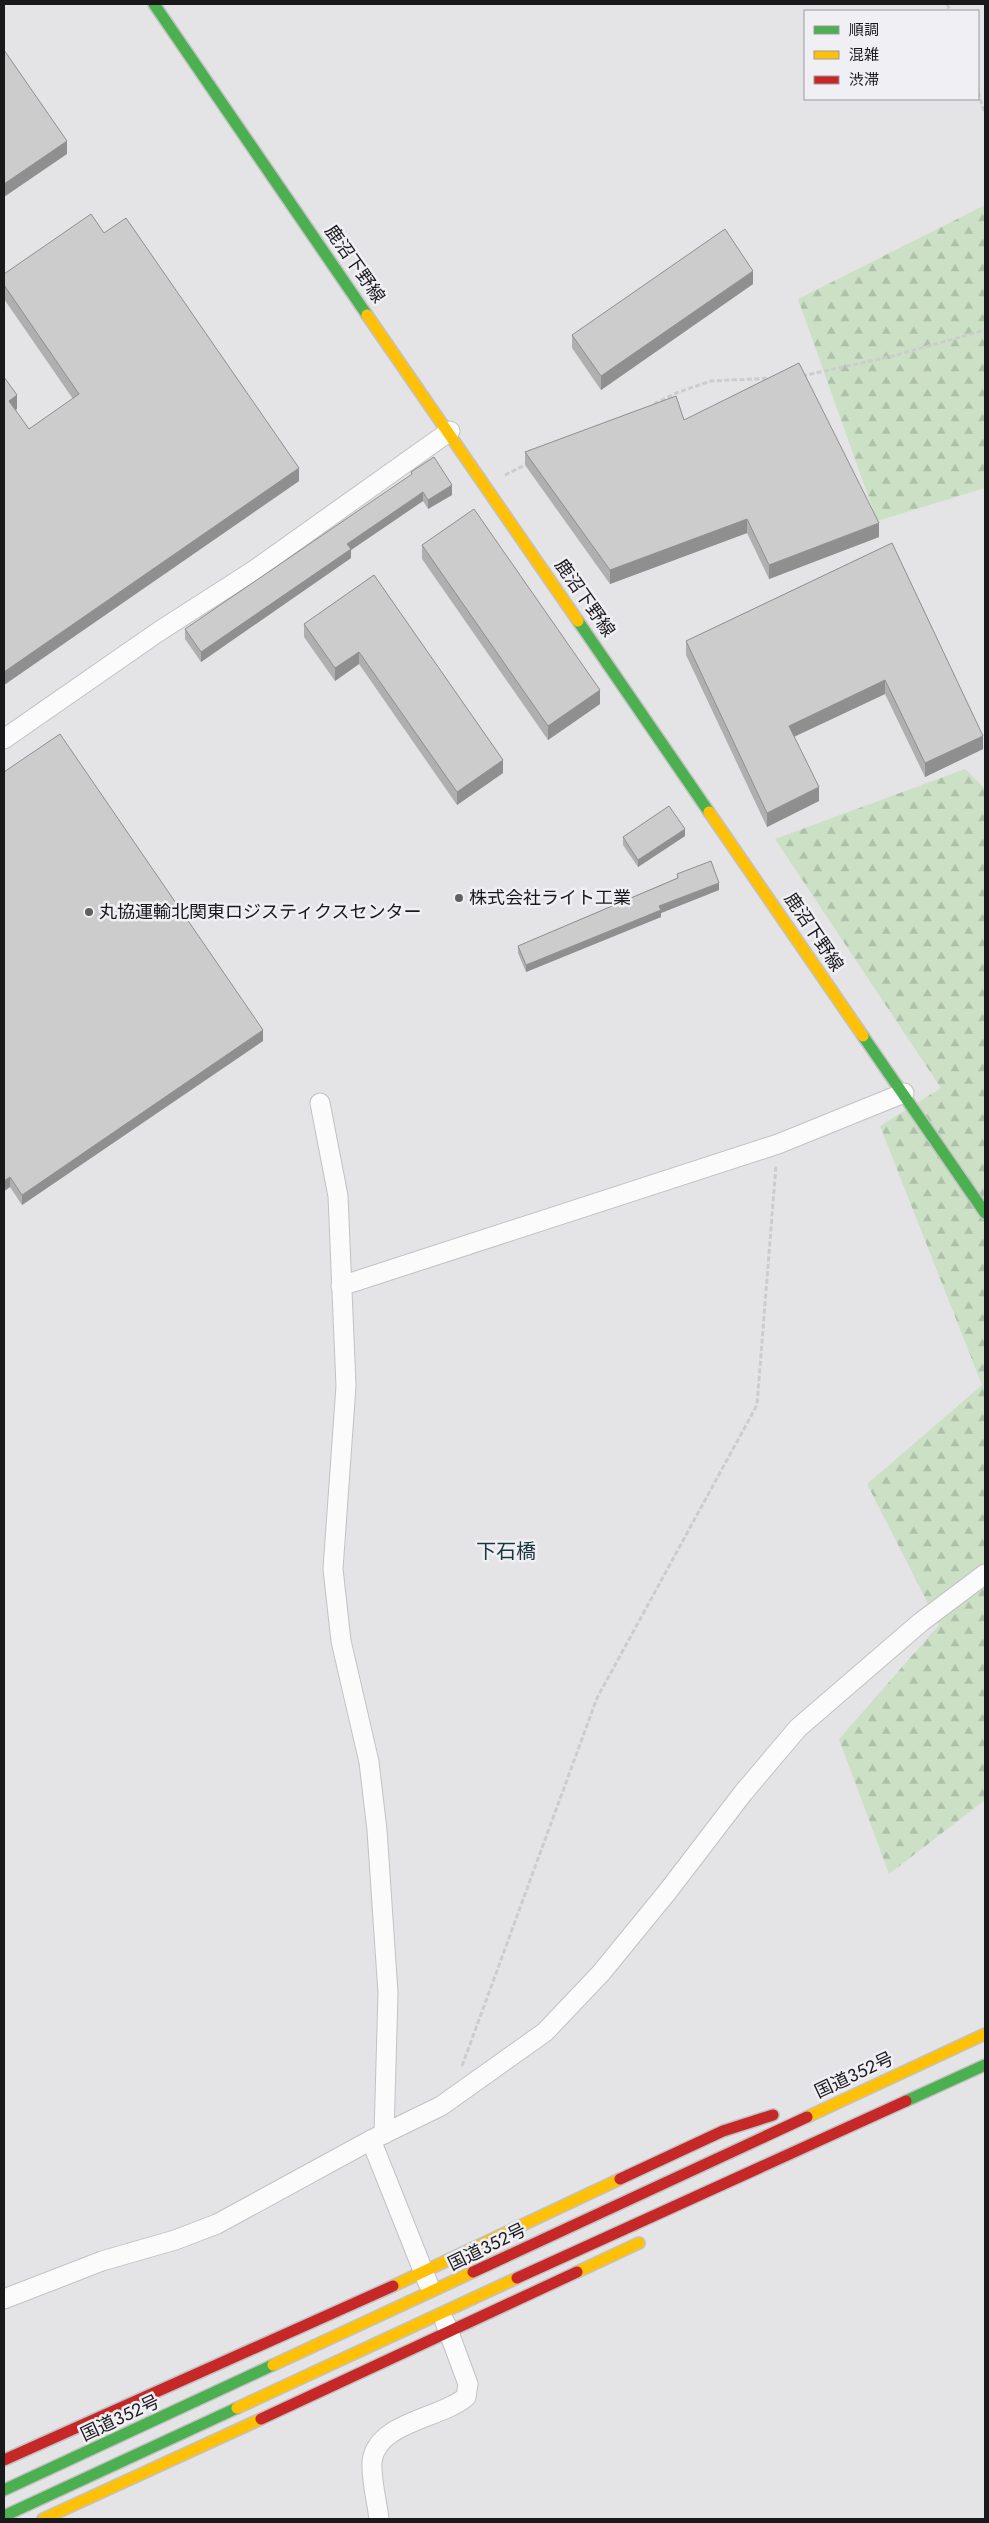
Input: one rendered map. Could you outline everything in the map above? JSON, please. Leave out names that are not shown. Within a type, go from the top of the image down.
[{"type":"main road","name":"鹿沼下野線","points":[[154,4],[450,431],[985,1213]]},
{"type":"main road","name":"国道352号","points":[[4,2490],[174,2413],[985,2034]]},
{"type":"main road","points":[[4,2516],[985,2065]]},
{"type":"main road","points":[[805,2105],[887,2079]]},
{"type":"main road","points":[[775,2174],[900,2103]]},
{"type":"main road","points":[[4,2460],[423,2272],[723,2131],[787,2111]]},
{"type":"main road","points":[[43,2519],[449,2333],[653,2236]]},
{"type":"street","points":[[4,739],[158,632],[253,571],[450,431]]},
{"type":"street","points":[[341,1286],[778,1144],[904,1093]]},
{"type":"street","points":[[320,1103],[338,1196],[346,1386],[334,1569],[340,1641],[369,1762],[377,1830],[388,1993],[378,2137],[423,2272],[468,2384],[466,2397],[456,2404],[388,2434],[379,2442],[372,2462],[379,2519]]},
{"type":"street","points":[[4,2299],[102,2261],[175,2240],[217,2224],[450,2100],[545,2032],[601,1973],[668,1891],[743,1793],[798,1728],[921,1622],[985,1574]]},
{"type":"path","points":[[979,95],[985,114]]},
{"type":"path","points":[[799,376],[893,356],[985,330]]},
{"type":"path","points":[[652,405],[676,393],[711,381],[780,377]]},
{"type":"path","points":[[486,484],[534,461]]},
{"type":"path","points":[[450,2100],[597,1698],[757,1405],[778,1144]]},
{"type":"green space","points":[[985,205],[985,488],[877,521],[798,299]]},
{"type":"green space","points":[[965,769],[985,789],[985,1800],[889,1874],[839,1739],[939,1625],[867,1484],[982,1385],[880,1126],[941,1088],[775,839]]},
{"type":"building","points":[[4,50],[67,141],[4,184]]},
{"type":"building","points":[[91,214],[104,233],[126,218],[299,468],[4,672],[4,377],[17,395],[9,401],[29,429],[79,394],[4,285],[4,274]]},
{"type":"building","points":[[725,229],[753,271],[601,376],[572,335]]},
{"type":"building","points":[[799,363],[879,523],[769,565],[747,519],[610,570],[525,452],[676,396],[684,420]]},
{"type":"building","points":[[434,457],[452,485],[428,500],[423,492],[347,544],[351,549],[201,652],[185,629]]},
{"type":"building","points":[[474,509],[600,690],[548,726],[422,545]]},
{"type":"building","points":[[892,543],[983,736],[925,763],[885,680],[789,726],[819,787],[767,813],[686,641]]},
{"type":"building","points":[[374,575],[503,760],[457,792],[359,652],[335,668],[304,624]]},
{"type":"building","name":"丸協運輸北関東ロジスティクスセンター","points":[[60,734],[263,1030],[22,1195],[10,1177],[4,1181],[4,772]]},
{"type":"building","points":[[669,806],[685,829],[638,860],[623,837]]},
{"type":"building","points":[[711,861],[719,883],[659,906],[661,910],[526,965],[518,946],[678,878],[677,874]]},
{"type":"traffic: fast","points":[[154,4],[367,315]]},
{"type":"traffic: fast","points":[[578,621],[709,812]]},
{"type":"traffic: fast","points":[[863,1036],[985,1213]]},
{"type":"traffic: fast","points":[[906,2101],[985,2065]]},
{"type":"traffic: fast","points":[[4,2490],[273,2365]]},
{"type":"traffic: fast","points":[[4,2516],[237,2408]]},
{"type":"traffic: slow","points":[[367,315],[578,621]]},
{"type":"traffic: slow","points":[[709,812],[863,1036]]},
{"type":"traffic: slow","points":[[807,2117],[985,2034]]},
{"type":"traffic: slow","points":[[393,2286],[620,2179]]},
{"type":"traffic: slow","points":[[577,2272],[639,2243]]},
{"type":"traffic: slow","points":[[273,2365],[473,2272]]},
{"type":"traffic: slow","points":[[237,2408],[517,2278]]},
{"type":"traffic: slow","points":[[43,2519],[261,2419]]},
{"type":"traffic: jam","points":[[517,2278],[906,2101]]},
{"type":"traffic: jam","points":[[620,2179],[723,2131],[773,2115]]},
{"type":"traffic: jam","points":[[473,2272],[807,2117]]},
{"type":"traffic: jam","points":[[261,2419],[577,2272]]},
{"type":"traffic: jam","points":[[4,2460],[393,2286]]},
{"type":"place","name":"株式会社ライト工業","points":[[459,898]]},
{"type":"place","name":"丸協運輸北関東ロジスティクスセンター","points":[[89,912]]},
{"type":"district","name":"下石橋","points":[[506,1551]]}]
